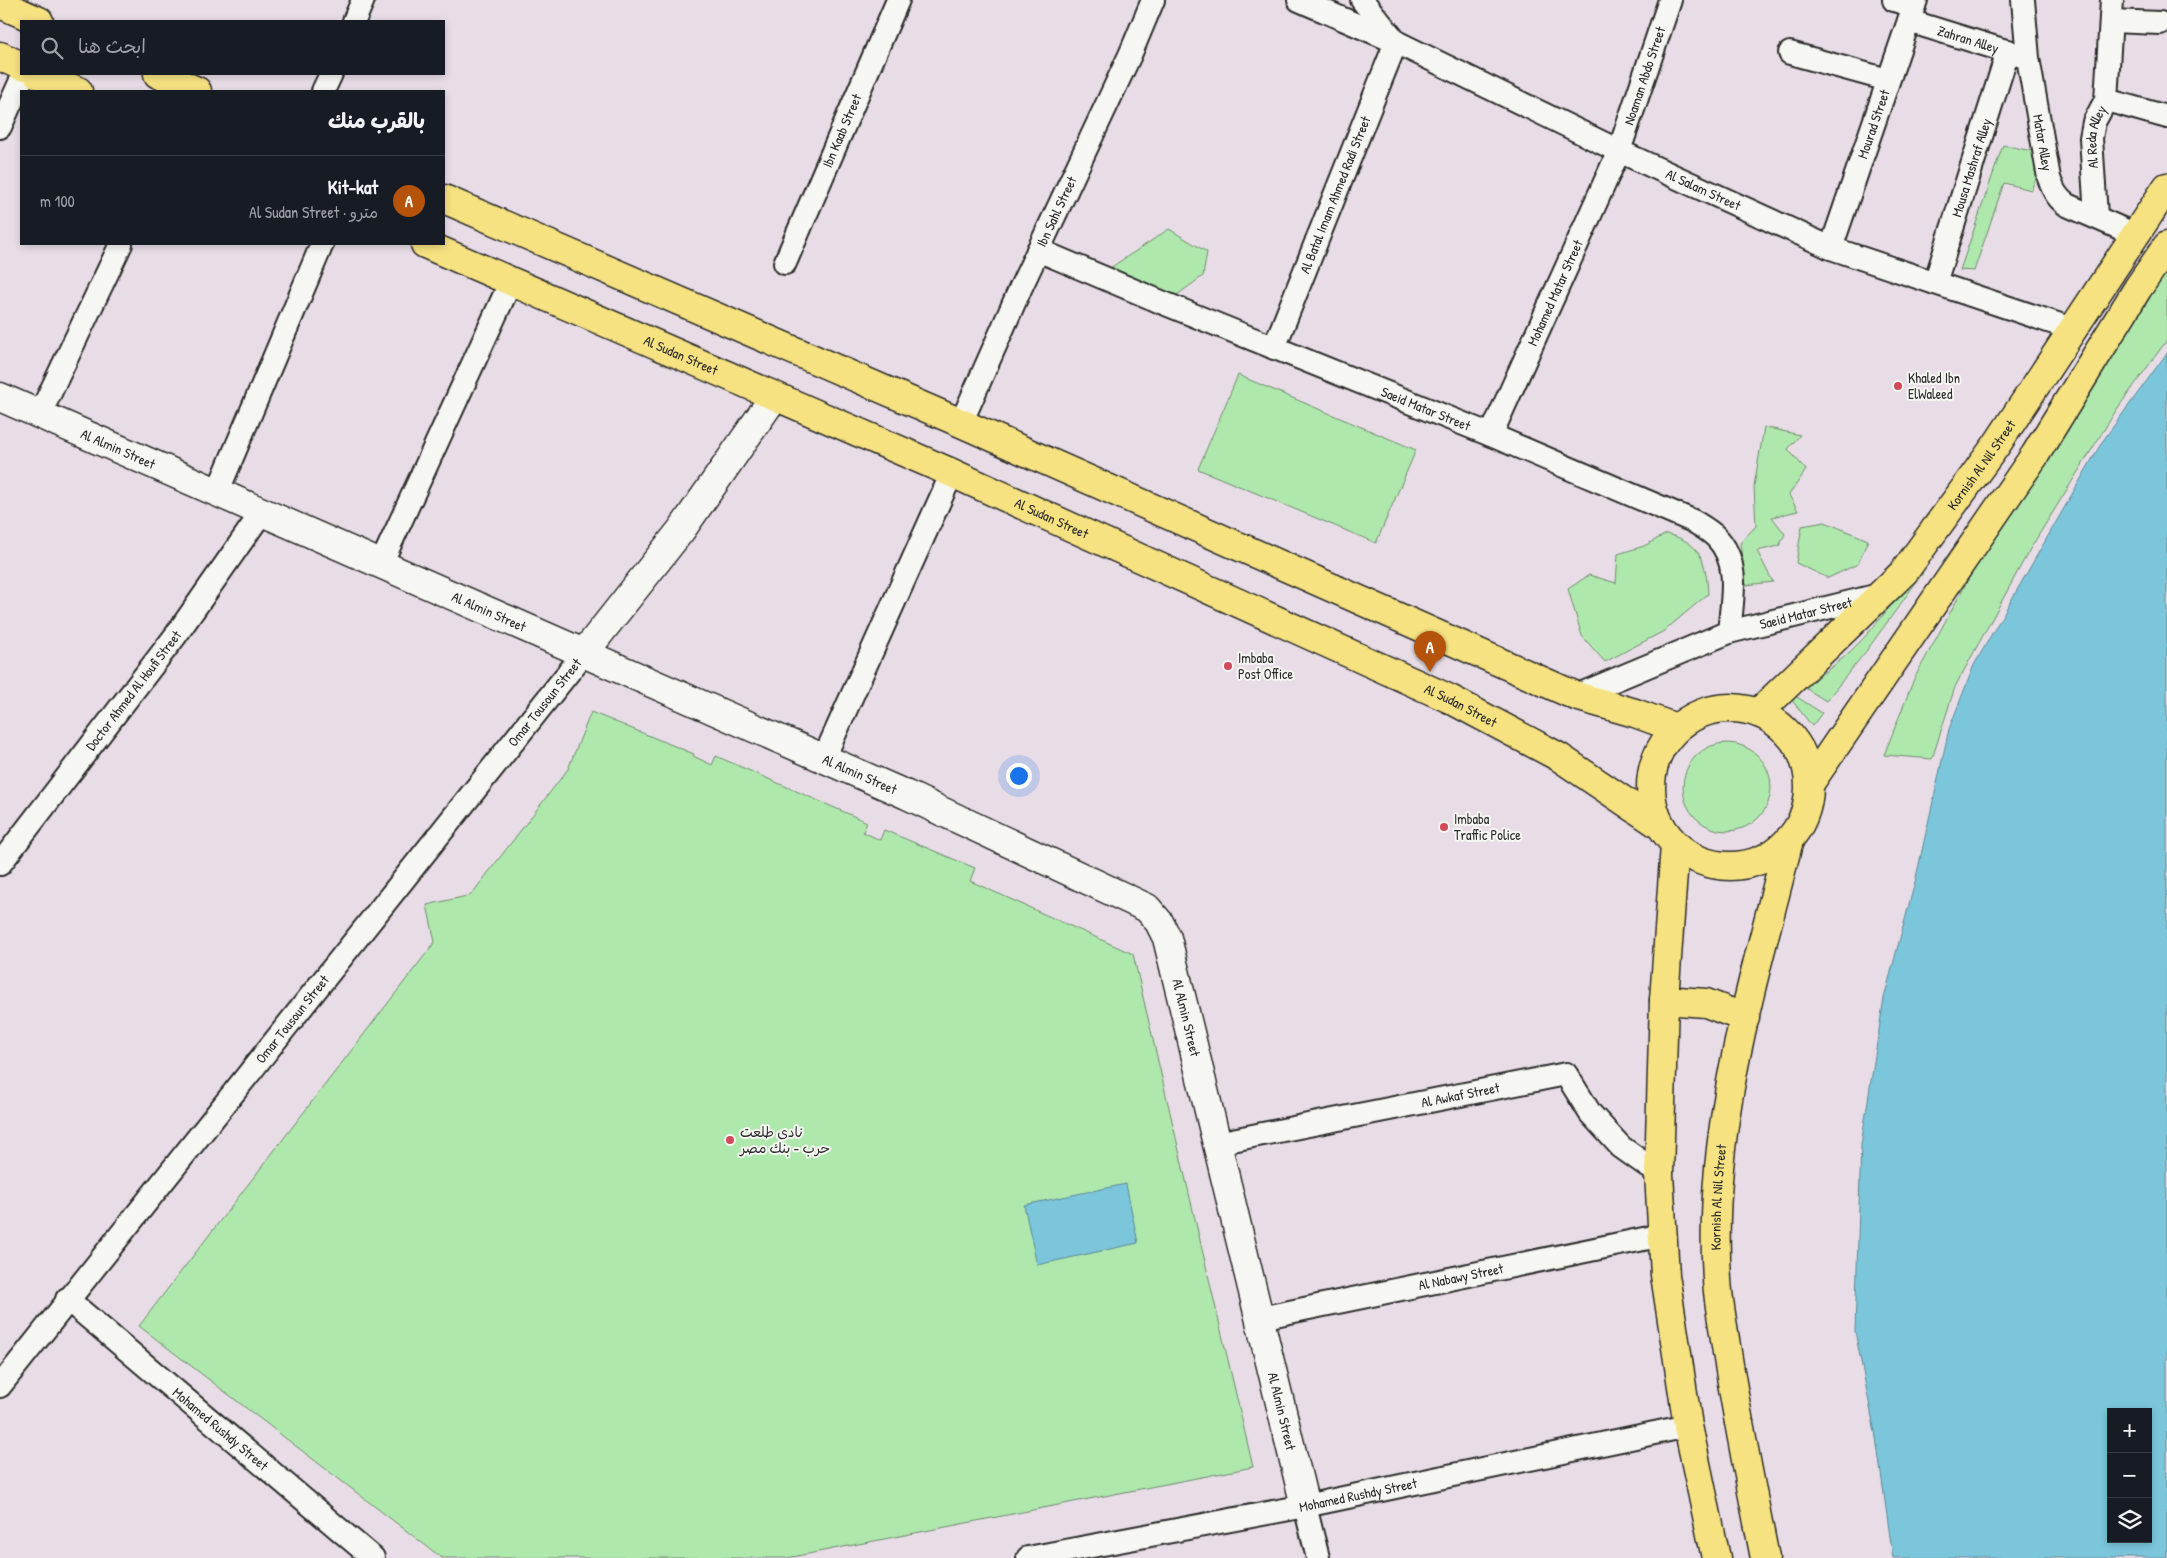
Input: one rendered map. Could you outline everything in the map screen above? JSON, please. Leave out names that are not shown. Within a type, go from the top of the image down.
[{"type":"main road","points":[[0,4],[37,20]]},
{"type":"main road","points":[[0,56],[20,66]]},
{"type":"main road","points":[[40,75],[76,90]]},
{"type":"main road","points":[[160,75],[195,90]]},
{"type":"main road","name":"Kornish Al Nil Street","points":[[1758,713],[1904,572],[1997,444],[2167,187]]},
{"type":"main road","points":[[445,199],[961,423],[1576,696],[1635,713],[1676,728]]},
{"type":"main road","name":"Al Sudan Street","points":[[427,245],[952,473],[1450,699],[1559,757],[1668,836]]},
{"type":"main road","points":[[1810,783],[2035,455],[2138,288],[2167,246]]},
{"type":"main road","points":[[1668,836],[1696,858],[1720,866],[1746,864],[1769,856],[1789,840],[1808,803],[1810,783],[1805,760],[1794,740],[1778,724],[1758,713],[1730,708],[1701,713],[1676,728],[1660,750],[1651,775],[1652,802],[1668,836],[1659,1174],[1665,1275],[1688,1426],[1716,1558]]},
{"type":"main road","name":"Kornish Al Nil Street","points":[[1765,1558],[1737,1420],[1717,1279],[1717,1193],[1723,1125],[1745,1018],[1789,840]]},
{"type":"main road","points":[[1664,1000],[1706,1003],[1745,1018]]},
{"type":"street","points":[[354,20],[363,0]]},
{"type":"street","name":"Ibn Kaab Street","points":[[785,263],[898,0]]},
{"type":"street","name":"Ibn Sahl Street","points":[[961,423],[1038,250],[1130,55],[1153,0]]},
{"type":"street","points":[[1299,0],[1396,42]]},
{"type":"street","name":"Al Salam Street","points":[[1362,0],[1396,42],[1619,151],[1831,248],[2072,329]]},
{"type":"street","name":"Noaman Abdo Street","points":[[1619,151],[1670,0]]},
{"type":"street","name":"Matar Alley","points":[[2022,0],[2018,55],[2049,178],[2054,191],[2068,205],[2136,235]]},
{"type":"street","name":"Zahran Alley","points":[[1908,7],[2018,55]]},
{"type":"street","name":"Mourad Street","points":[[1831,248],[1888,80],[1908,7]]},
{"type":"street","points":[[2111,10],[2160,24]]},
{"type":"street","name":"Al Reda Alley","points":[[2096,216],[2092,138],[2094,122],[2106,100],[2111,10]]},
{"type":"street","name":"Al Batal Imam Ahmed Radi Street","points":[[1274,348],[1396,42]]},
{"type":"street","points":[[1790,53],[1888,80]]},
{"type":"street","name":"Mousa Mashraf Alley","points":[[1935,283],[2018,55]]},
{"type":"street","points":[[0,127],[24,75]]},
{"type":"street","points":[[323,90],[331,75]]},
{"type":"street","points":[[2106,100],[2167,116]]},
{"type":"street","name":"Mohamed Matar Street","points":[[1491,434],[1619,151]]},
{"type":"street","points":[[40,414],[121,245]]},
{"type":"street","points":[[217,493],[322,245]]},
{"type":"street","name":"Saeid Matar Street","points":[[1038,250],[1274,348],[1491,434],[1694,521],[1716,537],[1730,557],[1733,580],[1729,632]]},
{"type":"street","points":[[381,564],[511,281]]},
{"type":"street","points":[[584,653],[682,529],[774,397]]},
{"type":"street","name":"Al Almin Street","points":[[2,403],[40,414],[824,758],[1147,908],[1159,922],[1166,938],[1306,1506]]},
{"type":"street","points":[[824,758],[952,473]]},
{"type":"street","name":"Doctor Ahmed Al Houfi Street","points":[[0,864],[176,635],[262,512]]},
{"type":"street","name":"Saeid Matar Street","points":[[1576,696],[1729,632],[1883,594]]},
{"type":"street","name":"Omar Tousoun Street","points":[[0,1386],[67,1299],[584,653]]},
{"type":"street","name":"Al Awkaf Street","points":[[1217,1143],[1566,1074],[1590,1113],[1621,1147],[1659,1174]]},
{"type":"street","name":"Al Nabawy Street","points":[[1260,1318],[1663,1235]]},
{"type":"street","name":"Mohamed Rushdy Street","points":[[67,1299],[373,1558]]},
{"type":"street","name":"Mohamed Rushdy Street","points":[[1028,1558],[1306,1506],[1688,1426]]},
{"type":"street","points":[[1306,1506],[1318,1558]]},
{"type":"green space","points":[[2003,145],[2032,151],[2043,162],[2031,190],[2004,183],[1974,271],[1960,270]]},
{"type":"green space","points":[[1169,229],[1207,252],[1203,276],[1177,295],[1104,272]]},
{"type":"green space","points":[[2167,260],[2167,340],[2117,409],[2030,549],[1955,687],[1932,759],[1884,755],[1914,679],[1982,554]]},
{"type":"green space","points":[[1238,375],[1416,450],[1376,543],[1198,469]]},
{"type":"green space","points":[[1764,427],[1800,435],[1788,449],[1806,470],[1789,495],[1798,511],[1772,517],[1785,534],[1779,546],[1757,551],[1773,582],[1746,585],[1740,543],[1756,526],[1754,486]]},
{"type":"green space","points":[[1825,522],[1868,540],[1858,564],[1828,578],[1796,563],[1802,526]]},
{"type":"green space","points":[[1666,534],[1687,542],[1700,555],[1706,572],[1708,594],[1664,631],[1605,662],[1582,636],[1568,589],[1589,575],[1616,583],[1618,554],[1644,546]]},
{"type":"green space","points":[[1923,573],[1867,650],[1826,701],[1802,686],[1821,675],[1852,650],[1865,637],[1914,574]]},
{"type":"green space","points":[[1789,692],[1822,713],[1812,726],[1787,694]]},
{"type":"green space","name":"نادى طلعت حرب - بنك مصر","points":[[591,712],[694,754],[693,756],[712,765],[716,756],[867,822],[863,832],[880,840],[884,830],[975,868],[970,881],[1133,954],[1253,1467],[787,1558],[442,1558],[139,1326],[435,942],[427,905],[471,895],[568,769]]},
{"type":"green space","points":[[1727,743],[1744,746],[1758,756],[1768,770],[1771,787],[1768,804],[1758,818],[1744,828],[1727,831],[1710,828],[1696,818],[1686,804],[1683,787],[1686,770],[1696,756],[1710,746]]},
{"type":"water","points":[[2167,353],[2167,1558],[1893,1558],[1876,1438],[1855,1331],[1861,1145],[1884,998],[1915,882],[1949,729],[1974,665],[2102,442]]},
{"type":"water","points":[[1126,1184],[1138,1243],[1037,1265],[1024,1205]]},
{"type":"place","name":"Khaled Ibn ElWaleed","points":[[1898,386]]},
{"type":"place","name":"Imbaba Post Office","points":[[1228,666]]},
{"type":"place","name":"Kit-kat","points":[[1430,672]]},
{"type":"place","name":"Imbaba Traffic Police","points":[[1444,827]]},
{"type":"place","name":"نادى طلعت حرب - بنك مصر","points":[[730,1140]]}]
